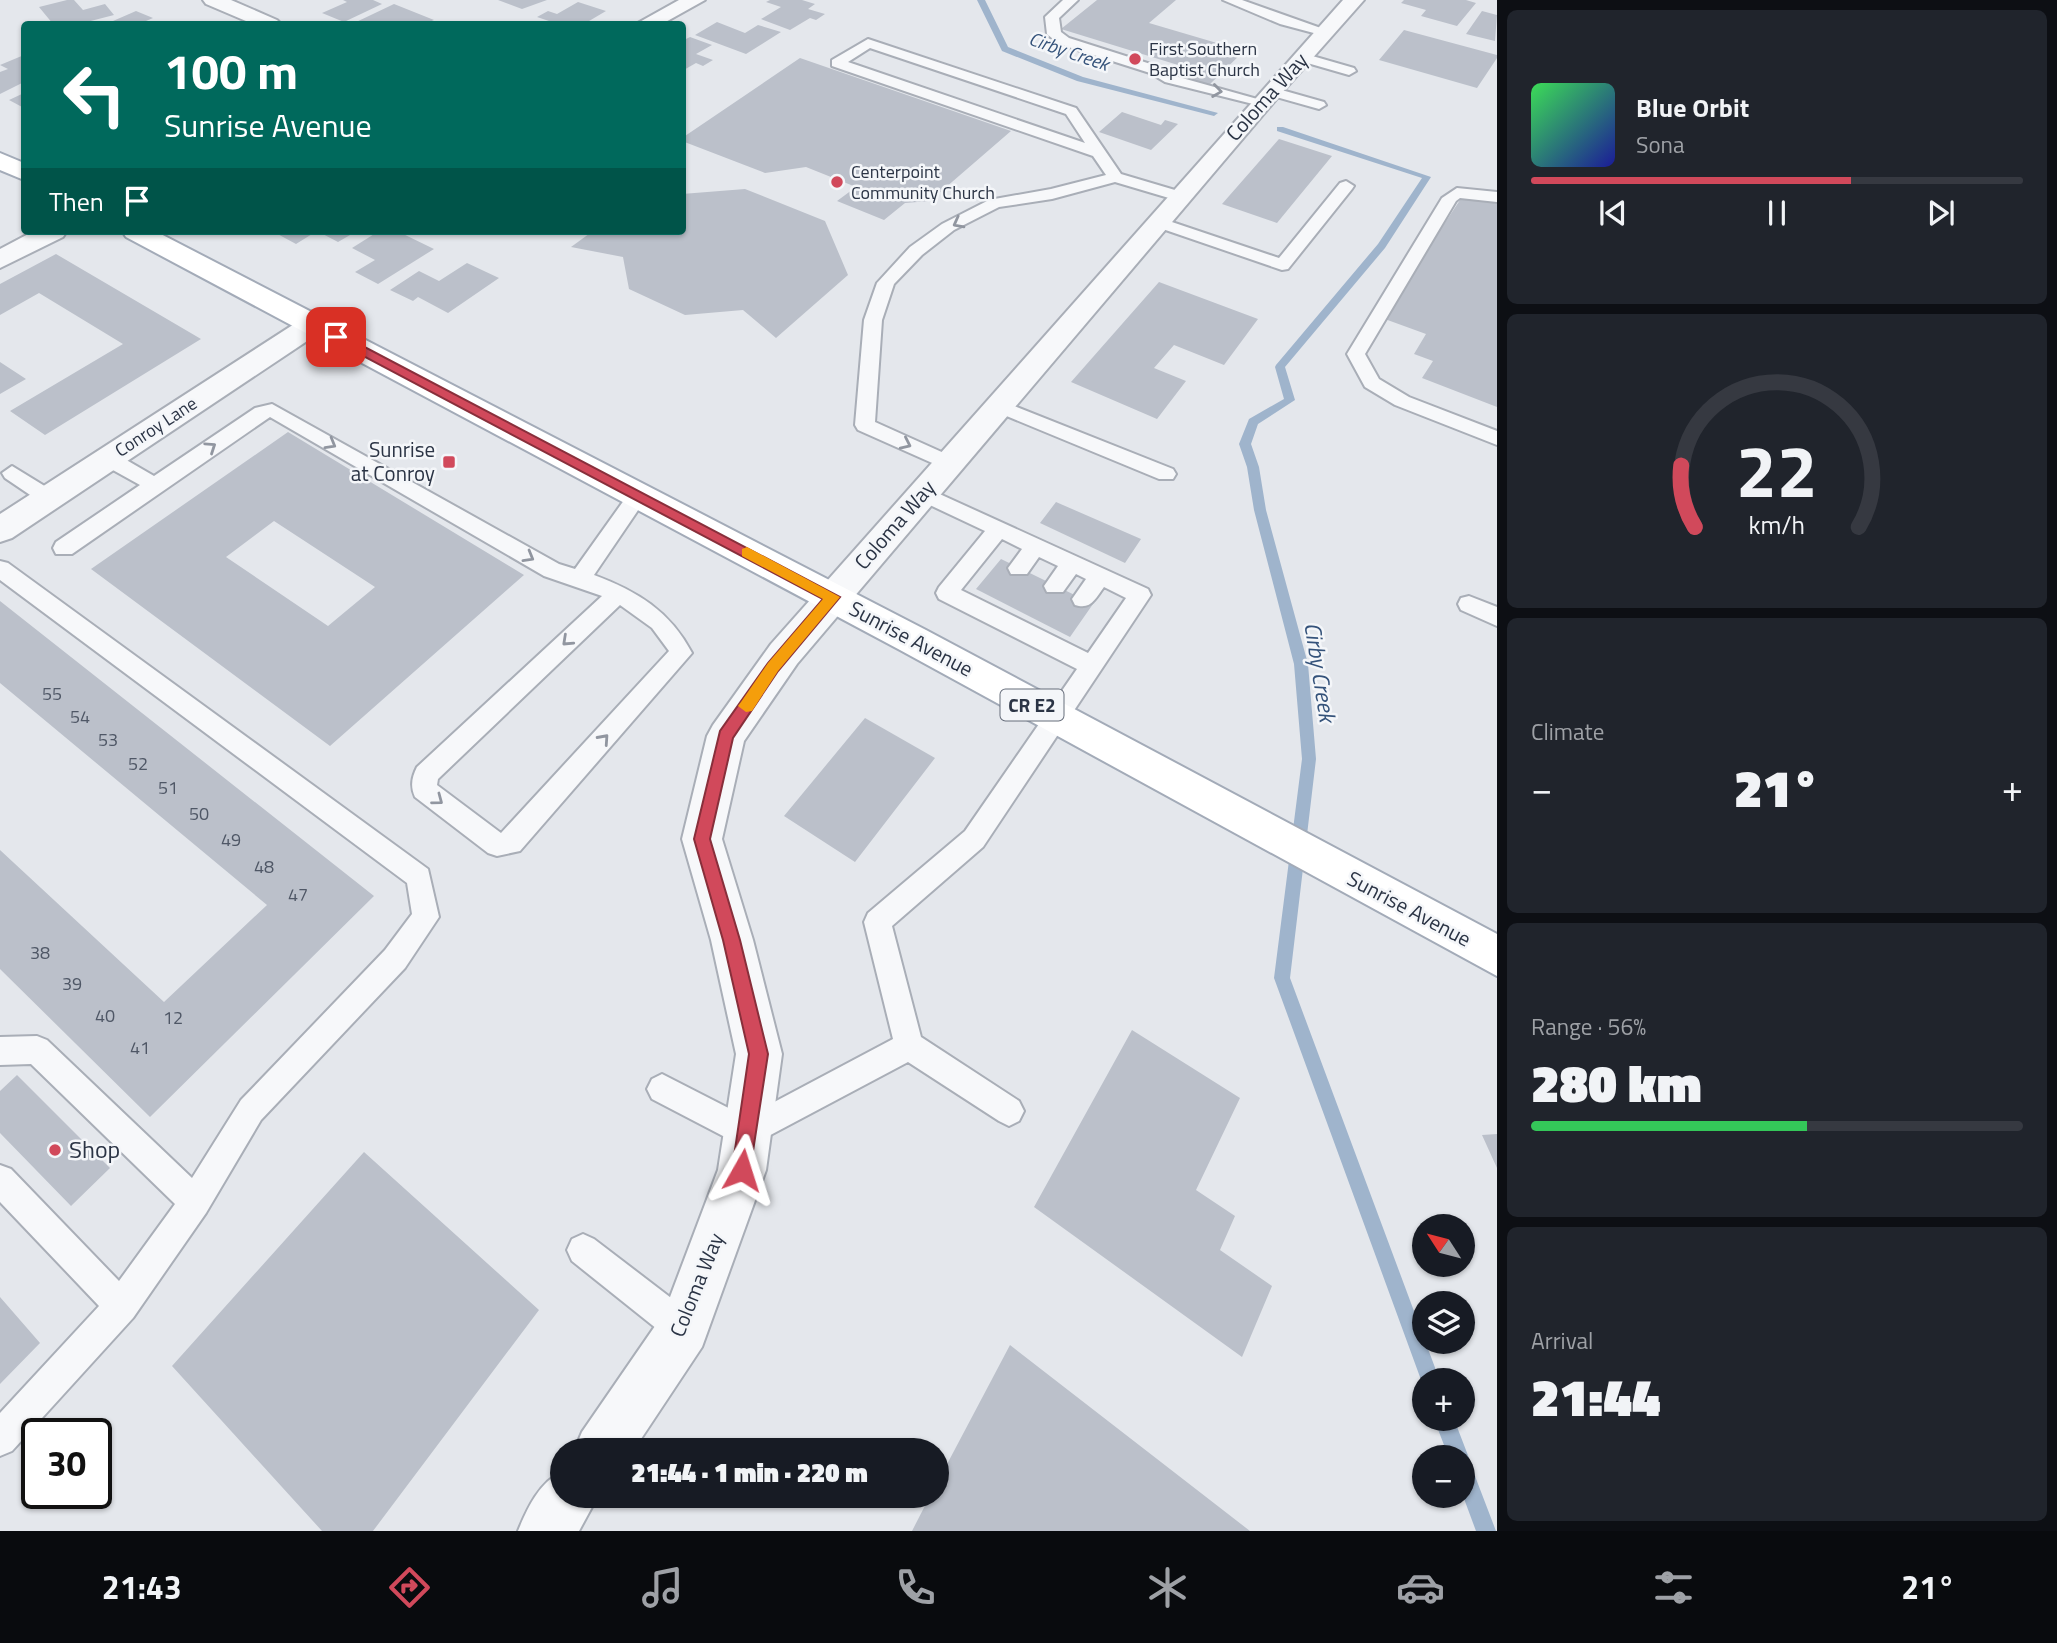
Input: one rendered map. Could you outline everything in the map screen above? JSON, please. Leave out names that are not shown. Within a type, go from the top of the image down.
[{"type":"main road","points":[[0,160],[21,171]]},
{"type":"main road","name":"Sunrise Avenue","points":[[143,235],[833,597],[1497,956]]},
{"type":"street","points":[[213,0],[264,21]]},
{"type":"street","name":"Coloma Way","points":[[610,1438],[684,1329],[742,1170],[759,1054],[732,940],[702,839],[726,736],[773,667],[1266,96],[1354,0]]},
{"type":"street","points":[[651,21],[678,3]]},
{"type":"street","points":[[1,258],[46,235]]},
{"type":"street","name":"Conroy Lane","points":[[0,530],[312,325]]},
{"type":"street","points":[[546,1531],[562,1508]]},
{"type":"lane","points":[[1071,0],[1052,17],[1054,34],[1064,41],[1155,70],[1170,79],[1319,105]]},
{"type":"lane","points":[[1230,0],[1285,22],[1325,32]]},
{"type":"lane","points":[[1099,153],[837,63],[868,43],[1071,111],[1099,153],[1115,177]]},
{"type":"lane","points":[[1302,57],[1349,71]]},
{"type":"lane","points":[[948,463],[865,425],[873,320],[886,283],[916,251],[948,227],[995,203],[1069,190],[1115,177],[1179,196]]},
{"type":"lane","points":[[1157,222],[1282,265],[1346,186]]},
{"type":"lane","points":[[1497,197],[1457,193],[1450,198],[1356,354],[1372,383],[1402,401],[1497,438]]},
{"type":"lane","points":[[999,405],[1166,474]]},
{"type":"lane","points":[[64,548],[262,413],[272,410],[552,570],[580,578],[617,595],[662,622],[674,635],[681,653],[511,843],[497,845],[424,789],[426,774],[617,595]]},
{"type":"lane","points":[[109,458],[155,485]]},
{"type":"lane","points":[[12,473],[49,498]]},
{"type":"lane","points":[[922,494],[1140,595],[974,839],[877,922],[909,1046],[1009,1111]]},
{"type":"lane","points":[[580,578],[639,495]]},
{"type":"lane","points":[[998,529],[947,593],[990,606],[1055,638],[1092,666]]},
{"type":"lane","points":[[1019,568],[1035,546]]},
{"type":"lane","points":[[1055,586],[1072,563]]},
{"type":"lane","points":[[0,569],[419,877],[426,917],[395,959],[251,1110],[195,1202],[121,1306],[0,1439]]},
{"type":"lane","points":[[1083,599],[1100,576]]},
{"type":"lane","points":[[1469,604],[1497,617]]},
{"type":"lane","points":[[662,1089],[746,1133],[909,1046]]},
{"type":"lane","points":[[0,1051],[37,1050],[195,1202]]},
{"type":"lane","points":[[0,1180],[121,1306]]},
{"type":"lane","points":[[583,1250],[684,1329]]},
{"type":"building","points":[[74,0],[83,10],[105,4],[114,15],[91,21],[51,21],[39,7]]},
{"type":"building","points":[[343,0],[373,0],[382,4],[346,21],[322,13],[347,2]]},
{"type":"building","points":[[498,0],[547,0],[522,9]]},
{"type":"building","points":[[802,0],[815,4],[808,9],[825,14],[816,20],[810,18],[790,30],[761,19],[781,7],[766,2]]},
{"type":"building","points":[[1097,0],[1176,0],[1149,23],[1244,51],[1208,86],[1169,74],[1178,65],[1061,29]]},
{"type":"building","points":[[1404,0],[1466,0],[1476,3],[1457,26],[1421,16],[1426,10],[1401,3]]},
{"type":"building","points":[[578,2],[606,11],[589,21],[549,21],[537,17],[548,11],[557,14]]},
{"type":"building","points":[[394,4],[434,20],[432,21],[358,21]]},
{"type":"building","points":[[136,11],[153,18],[146,21],[113,21]]},
{"type":"building","points":[[1482,11],[1497,15],[1495,41],[1466,34]]},
{"type":"building","points":[[717,22],[745,33],[758,25],[781,32],[746,54],[695,35]]},
{"type":"building","points":[[1404,30],[1497,55],[1497,58],[1477,88],[1379,60]]},
{"type":"building","points":[[690,37],[712,45],[696,54],[713,60],[703,66],[696,63],[686,69],[686,39]]},
{"type":"building","points":[[21,56],[21,84],[0,94],[0,72],[8,69],[0,65]]},
{"type":"building","points":[[800,58],[1011,131],[930,201],[905,203],[884,220],[837,201],[856,187],[806,167],[765,173],[686,143],[686,135]]},
{"type":"building","points":[[21,94],[21,106],[9,100]]},
{"type":"building","points":[[1122,112],[1161,125],[1165,120],[1178,124],[1151,150],[1099,132]]},
{"type":"building","points":[[1279,139],[1332,156],[1277,223],[1222,204]]},
{"type":"building","points":[[745,189],[825,221],[848,275],[776,338],[743,310],[685,315],[629,289],[623,257],[571,247],[588,235],[686,235],[686,194]]},
{"type":"building","points":[[1464,194],[1497,204],[1497,407],[1422,378],[1433,361],[1414,354],[1426,334],[1382,318]]},
{"type":"building","points":[[279,235],[311,235],[296,244]]},
{"type":"building","points":[[325,235],[350,235],[338,242]]},
{"type":"building","points":[[373,235],[405,235],[434,249],[378,284],[355,272],[375,260],[352,248]]},
{"type":"building","points":[[56,254],[201,339],[45,435],[10,411],[123,344],[39,293],[0,315],[0,284]]},
{"type":"building","points":[[467,263],[499,278],[448,313],[418,297],[413,301],[390,290],[419,271],[439,281]]},
{"type":"building","points":[[1159,282],[1258,319],[1224,365],[1174,345],[1154,368],[1186,381],[1157,419],[1071,382]]},
{"type":"building","points":[[0,362],[26,379],[0,394]]},
{"type":"building","points":[[288,432],[524,575],[330,746],[91,569]],"holes":[[[274,521],[375,587],[328,626],[226,557]]]},
{"type":"building","points":[[1056,502],[1141,539],[1125,563],[1040,523]]},
{"type":"building","points":[[1001,559],[1093,604],[1070,637],[976,589]]},
{"type":"building","points":[[0,601],[374,896],[150,1117],[0,969],[0,850],[164,1002],[267,905],[0,683]]},
{"type":"building","points":[[865,718],[935,758],[855,862],[784,816]]},
{"type":"building","points":[[1132,1030],[1240,1098],[1196,1190],[1235,1216],[1220,1250],[1272,1286],[1242,1357],[1034,1207]]},
{"type":"building","name":"Shop","points":[[17,1075],[110,1168],[71,1206],[0,1133],[0,1091]]},
{"type":"building","points":[[1497,1134],[1497,1168],[1482,1135]]},
{"type":"building","points":[[364,1152],[539,1310],[373,1531],[322,1531],[172,1366]]},
{"type":"building","points":[[0,1297],[40,1343],[0,1384]]},
{"type":"building","points":[[1010,1345],[1250,1531],[912,1531],[924,1508],[949,1508],[949,1460]]},
{"type":"waterway","name":"Cirby Creek","points":[[981,0],[1005,49],[1080,79],[1214,113]]},
{"type":"waterway","name":"Cirby Creek","points":[[1280,129],[1427,177],[1382,246],[1280,367],[1290,400],[1253,422],[1245,444],[1301,664],[1309,759],[1282,978],[1425,1368]]},
{"type":"waterway","name":"Cirby Creek","points":[[1449,1431],[1454,1445]]},
{"type":"waterway","name":"Cirby Creek","points":[[1475,1502],[1486,1531]]},
{"type":"slow traffic","points":[[746,706],[773,667],[833,597],[747,552]]},
{"type":"place","name":"First Southern Baptist Church","points":[[1135,59]]},
{"type":"place","name":"Centerpoint Community Church","points":[[837,182]]},
{"type":"place","name":"Sunrise at Conroy","points":[[449,462]]},
{"type":"place","name":"Shop","points":[[55,1150]]},
{"type":"route","points":[[336,337],[833,597],[773,667],[726,736],[702,839],[732,940],[759,1054],[742,1170]]}]
